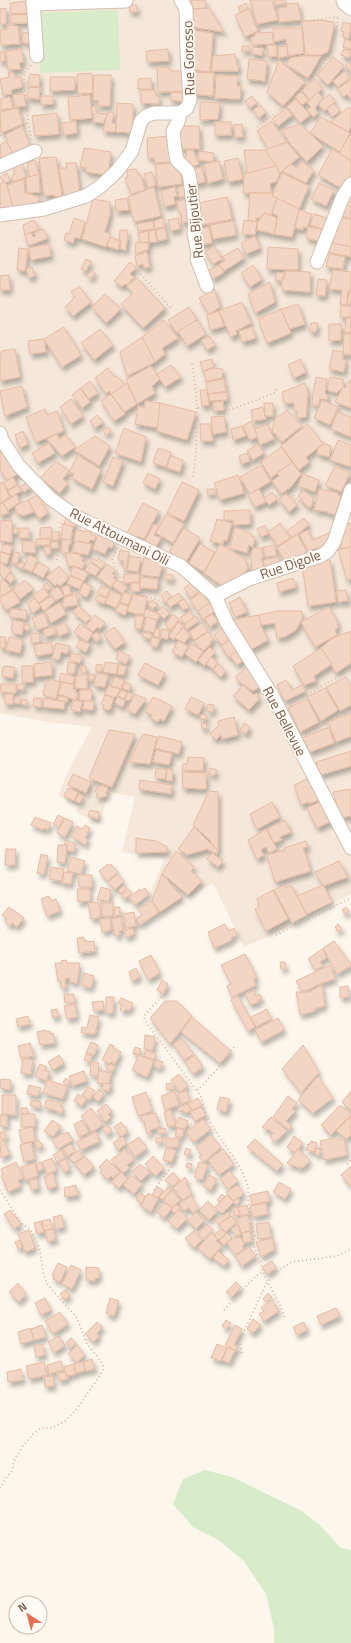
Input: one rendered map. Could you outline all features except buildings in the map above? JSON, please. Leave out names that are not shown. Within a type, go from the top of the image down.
[{"type":"street","points":[[37,56],[33,2],[126,0]]},
{"type":"street","name":"Rue Gorosso","points":[[180,114],[187,108],[190,100],[186,9],[181,0]]},
{"type":"street","points":[[343,0],[344,3],[351,9]]},
{"type":"street","points":[[0,215],[44,209],[86,196],[101,186],[117,171],[132,151],[141,121],[146,116],[154,113],[180,114]]},
{"type":"street","name":"Rue Bijoutier","points":[[180,114],[173,131],[176,160],[188,171],[190,179],[195,238],[198,253],[197,259],[207,286]]},
{"type":"street","points":[[0,166],[35,151]]},
{"type":"street","points":[[317,262],[343,196],[351,184]]},
{"type":"street","name":"Rue Attoumani Oili","points":[[0,433],[2,440],[19,466],[51,499],[77,517],[181,566],[215,596]]},
{"type":"street","name":"Rue Digole","points":[[215,596],[249,579],[320,556],[328,551],[334,542],[339,522],[351,490]]},
{"type":"street","name":"Rue Bellevue","points":[[215,596],[227,623],[264,680],[281,711],[351,848]]},
{"type":"path","points":[[257,127],[284,107],[316,73],[329,56],[336,34],[338,17],[262,27]]},
{"type":"path","points":[[37,56],[24,74],[28,123],[41,180],[44,209]]},
{"type":"path","points":[[0,135],[28,123]]},
{"type":"path","points":[[138,271],[172,309]]},
{"type":"path","points":[[192,364],[198,408],[197,440],[193,478]]},
{"type":"path","points":[[198,408],[210,406],[213,413],[219,412],[247,404],[276,392],[276,389]]},
{"type":"path","points":[[259,459],[271,481],[281,495],[289,492],[310,511],[326,513],[339,522]]},
{"type":"path","points":[[57,560],[60,548],[61,524],[66,510]]},
{"type":"path","points":[[121,538],[112,559],[122,582],[128,586],[131,592],[158,600],[167,606]]},
{"type":"path","points":[[281,711],[304,696],[351,670]]},
{"type":"path","points":[[294,738],[351,709]]},
{"type":"path","points":[[276,935],[351,898]]},
{"type":"path","points":[[167,991],[144,1016],[145,1021],[201,1097],[207,1116],[238,1164],[248,1187],[249,1208],[255,1237],[253,1241],[263,1271],[286,1319]]},
{"type":"path","points":[[197,1091],[224,1063],[234,1047]]},
{"type":"path","points":[[154,1190],[173,1164],[184,1132],[191,1125],[207,1116]]},
{"type":"path","points":[[347,1164],[351,1160]]},
{"type":"path","points":[[0,1190],[15,1215],[25,1227],[30,1229],[38,1243],[44,1276],[47,1284],[77,1318],[87,1344],[103,1365],[103,1370],[76,1410],[65,1421],[52,1428],[41,1428],[34,1433],[22,1447],[14,1461],[12,1471],[7,1476],[0,1488]]},
{"type":"path","points":[[242,1353],[240,1342],[268,1282],[278,1270],[292,1262],[337,1256],[351,1249]]},
{"type":"path","points":[[224,1310],[254,1278],[263,1271]]},
{"type":"shaded area","points":[[0,0],[351,0],[351,894],[279,932],[244,947],[213,883],[160,914],[149,897],[164,859],[122,852],[135,797],[109,792],[99,824],[76,812],[77,805],[58,796],[68,771],[92,727],[48,722],[0,713]]},
{"type":"green space","points":[[118,10],[120,70],[40,73],[38,13]]},
{"type":"green space","points":[[205,1470],[232,1477],[302,1511],[320,1525],[341,1548],[351,1550],[351,1643],[274,1643],[274,1629],[266,1594],[244,1561],[217,1539],[193,1527],[173,1504],[183,1479]]}]
